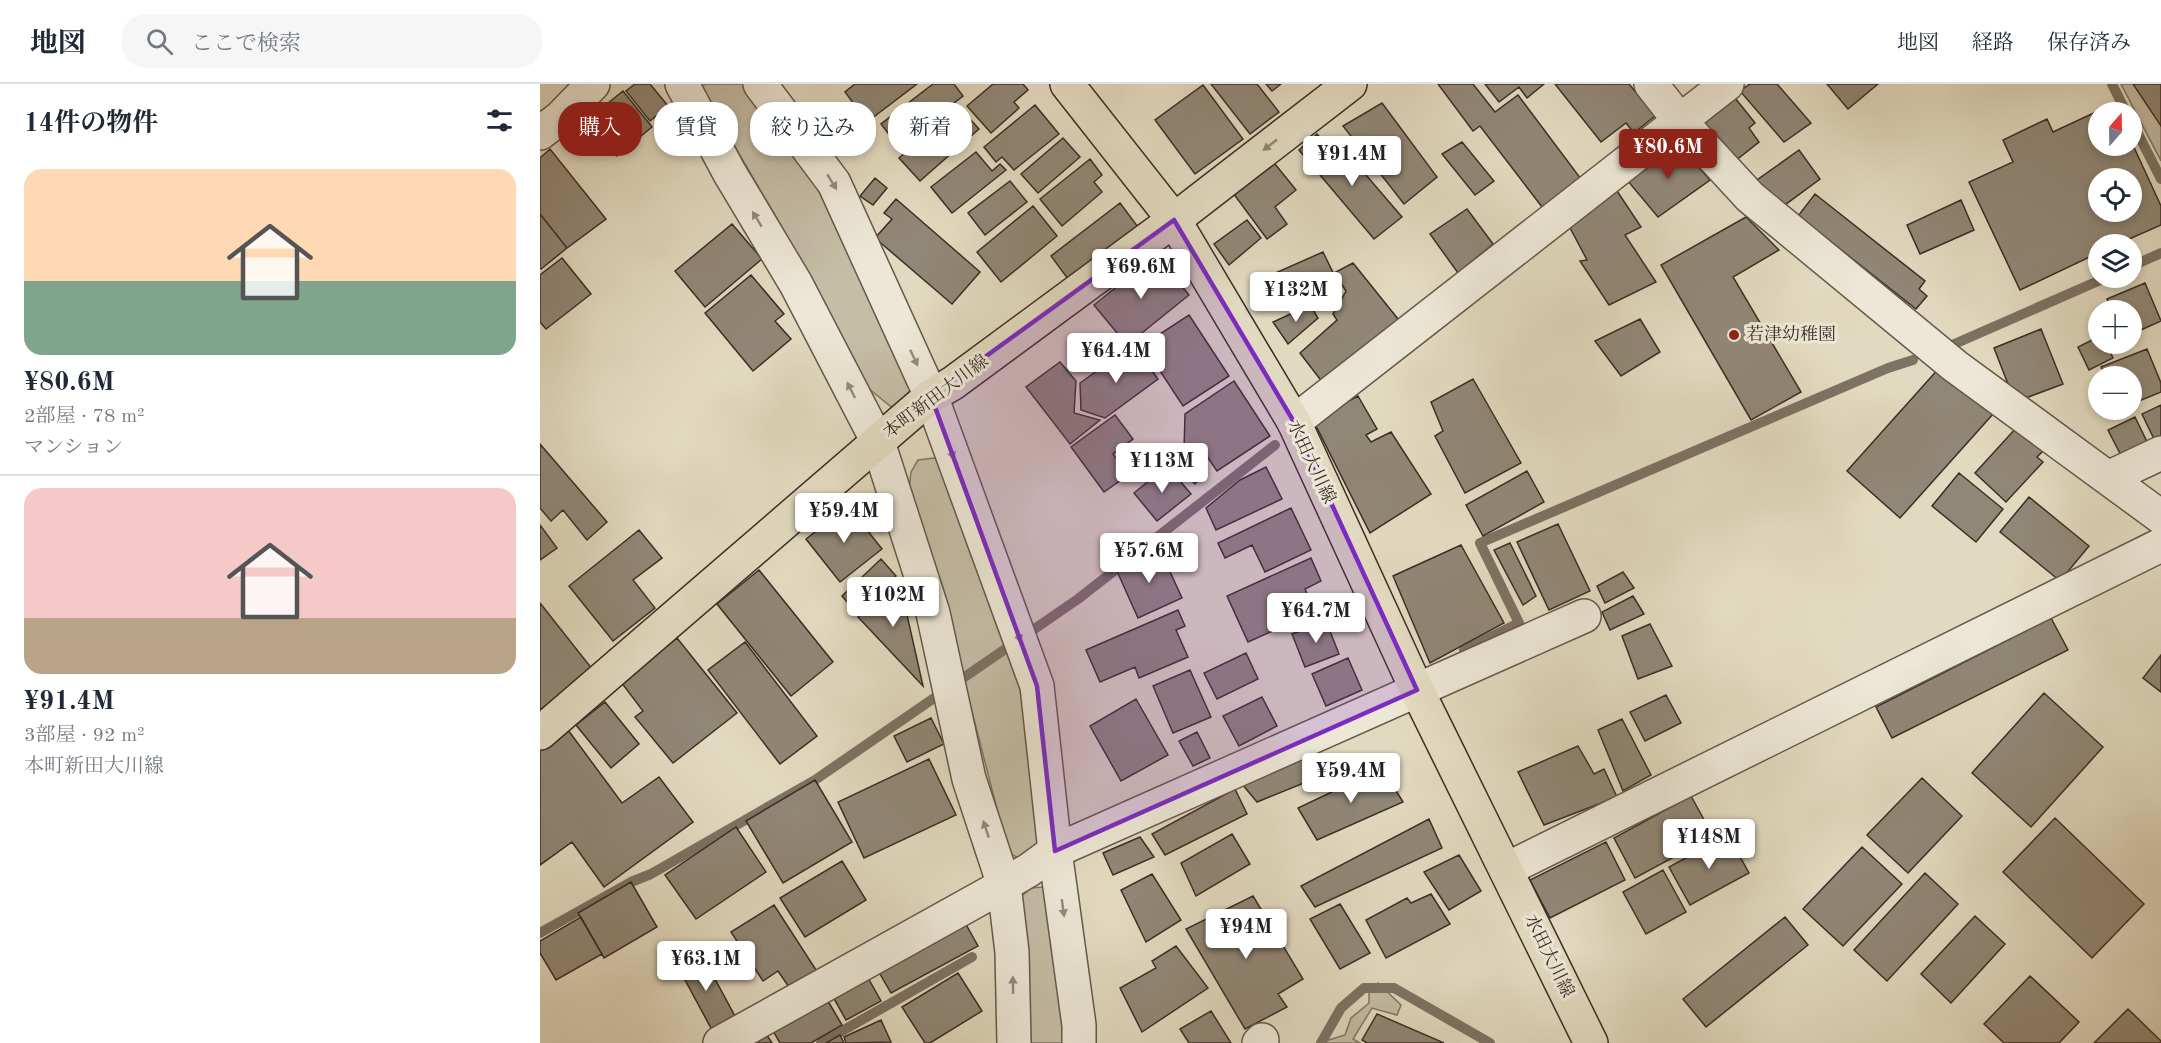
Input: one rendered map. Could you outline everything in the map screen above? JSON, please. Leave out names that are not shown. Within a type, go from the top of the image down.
[{"type":"main road","name":"水田大川線","points":[[1067,84],[1174,220],[1294,422],[1417,690],[1591,1043]]},
{"type":"main road","name":"本町新田大川線","points":[[540,733],[931,396],[953,383],[1174,220],[1350,84]]},
{"type":"main road","name":"水田大川線","points":[[1507,869],[1542,982],[1567,1043]]},
{"type":"street","points":[[547,116],[593,84]]},
{"type":"street","points":[[682,84],[729,172],[796,284],[878,442],[933,613],[969,779],[1004,885],[1012,952],[1014,1043]]},
{"type":"street","points":[[760,84],[834,183],[931,396],[1037,686],[1055,850],[1079,1025],[1079,1043]]},
{"type":"street","points":[[1652,84],[1680,121],[1750,197],[1955,366],[2161,518]]},
{"type":"street","points":[[1294,422],[1727,84]]},
{"type":"street","points":[[2108,478],[2161,453]]},
{"type":"street","points":[[1507,869],[2161,545]]},
{"type":"street","points":[[720,1043],[1004,885],[1055,850],[1584,616]]},
{"type":"highlighted area","points":[[1174,220],[1294,422],[1417,690],[1055,851],[1037,686],[931,396]]},
{"type":"shaded area","points":[[706,84],[759,84],[771,102],[750,102],[750,156],[809,156],[821,174],[914,397],[895,410],[868,388],[790,241],[738,152],[738,102],[709,102],[700,87]]},
{"type":"shaded area","points":[[2121,84],[2161,84],[2161,161],[2142,124],[2142,102],[2130,102]]},
{"type":"shaded area","points":[[934,458],[951,465],[1028,694],[1044,840],[1025,862],[1008,852],[956,649],[909,489],[911,472],[918,460]]},
{"type":"shaded area","points":[[1043,887],[1055,891],[1067,1043],[1028,1043],[1017,905],[1022,896],[1031,888]]},
{"type":"shaded area","points":[[1378,983],[1401,1005],[1397,1015],[1372,1008],[1353,1039],[1360,1043],[1319,1043],[1345,1035],[1351,1018],[1369,1003],[1369,991]]},
{"type":"building","points":[[635,84],[650,84],[665,102],[654,102],[654,118],[650,121],[642,111],[642,102],[635,102],[626,91]]},
{"type":"building","points":[[855,84],[917,84],[893,102],[888,102],[888,106],[876,115],[876,102],[852,102],[845,92]]},
{"type":"building","points":[[933,84],[954,84],[963,96],[955,102],[910,102]]},
{"type":"building","points":[[993,84],[1023,84],[1028,90],[1014,102],[1019,108],[991,133],[972,112],[972,102]]},
{"type":"building","points":[[1211,84],[1257,84],[1279,112],[1250,134]]},
{"type":"building","points":[[1266,84],[1281,84],[1272,91]]},
{"type":"building","points":[[1438,84],[1473,84],[1495,112],[1518,95],[1581,179],[1542,207],[1480,126],[1473,131]]},
{"type":"building","points":[[1485,84],[1544,84],[1527,98],[1519,87],[1499,102]]},
{"type":"building","points":[[1555,84],[1629,84],[1655,116],[1634,133],[1626,123],[1601,142]]},
{"type":"building","points":[[1750,84],[1777,84],[1811,123],[1784,142],[1740,91]]},
{"type":"building","points":[[1827,84],[1878,84],[1848,109]]},
{"type":"building","points":[[2133,84],[2161,84],[2161,126]]},
{"type":"building","points":[[1203,85],[1243,139],[1195,174],[1155,120]]},
{"type":"building","points":[[623,91],[632,102],[609,102]]},
{"type":"building","points":[[1735,98],[1755,123],[1749,128],[1759,142],[1730,165],[1701,126]]},
{"type":"building","points":[[1382,103],[1437,177],[1404,204],[1343,126]]},
{"type":"building","points":[[1035,105],[1059,134],[1014,170],[1002,157],[996,162],[984,147]]},
{"type":"building","points":[[642,115],[652,127],[642,135]]},
{"type":"building","points":[[2088,116],[2088,156],[2138,156],[2161,206],[2161,225],[2141,234],[2088,234],[2088,258],[2020,290],[1969,182],[2013,162],[2003,140],[2047,119],[2053,132]]},
{"type":"building","points":[[888,119],[888,133],[881,124]]},
{"type":"building","points":[[972,121],[979,129],[972,135]]},
{"type":"building","points":[[1317,134],[1340,161],[1348,154],[1402,217],[1374,239],[1299,150]]},
{"type":"building","points":[[1063,138],[1080,157],[1038,193],[1021,174]]},
{"type":"building","points":[[1462,142],[1494,181],[1475,195],[1442,154]]},
{"type":"building","points":[[1678,144],[1710,180],[1658,217],[1627,180]]},
{"type":"building","points":[[550,149],[606,219],[567,248],[540,214],[540,158]]},
{"type":"building","points":[[1799,150],[1820,179],[1778,210],[1757,180]]},
{"type":"building","points":[[976,152],[992,171],[1000,164],[1006,170],[952,213],[931,187]]},
{"type":"building","points":[[901,156],[948,156],[920,181],[899,158]]},
{"type":"building","points":[[1090,159],[1102,175],[1094,182],[1102,192],[1062,226],[1040,199]]},
{"type":"building","points":[[1275,164],[1296,190],[1275,207],[1287,224],[1267,239],[1233,193]]},
{"type":"building","points":[[875,178],[887,188],[873,205],[860,196]]},
{"type":"building","points":[[1010,181],[1027,202],[985,235],[968,213]]},
{"type":"building","points":[[1617,191],[1641,227],[1625,235],[1656,282],[1609,305],[1580,261],[1587,260],[1568,224]]},
{"type":"building","points":[[1815,194],[1925,281],[1919,289],[1927,296],[1916,309],[1798,216]]},
{"type":"building","points":[[896,199],[980,272],[952,304],[875,238],[892,219],[884,213]]},
{"type":"building","points":[[1961,200],[1974,230],[1920,254],[1907,225]]},
{"type":"building","points":[[1120,203],[1138,227],[1068,279],[1051,256]]},
{"type":"building","points":[[1033,206],[1057,236],[1001,282],[977,252]]},
{"type":"building","points":[[1467,209],[1493,244],[1458,273],[1430,234]]},
{"type":"building","points":[[540,214],[567,248],[541,269],[540,268]]},
{"type":"building","name":"若津幼稚園","points":[[1746,217],[1779,250],[1733,277],[1801,392],[1751,420],[1661,265]]},
{"type":"building","points":[[1247,220],[1261,238],[1229,265],[1214,244]]},
{"type":"building","points":[[732,224],[762,259],[705,307],[675,271]]},
{"type":"building","points":[[1323,252],[1338,283],[1292,306],[1273,274]]},
{"type":"building","points":[[1156,255],[1189,295],[1127,345],[1094,305]]},
{"type":"building","points":[[562,258],[591,294],[546,329],[540,322],[540,275]]},
{"type":"building","points":[[1353,263],[1402,324],[1326,387],[1300,353],[1337,320],[1333,314],[1346,291],[1334,273]]},
{"type":"building","points":[[751,275],[784,314],[775,321],[791,339],[753,371],[705,313]]},
{"type":"building","points":[[2145,283],[2161,321],[2142,330],[2142,300],[2107,299],[2133,288],[2142,288],[2142,284]]},
{"type":"building","points":[[1310,305],[1318,318],[1288,344],[1273,322]]},
{"type":"building","points":[[1189,315],[1229,376],[1183,406],[1143,345]]},
{"type":"building","points":[[1640,319],[1660,352],[1621,376],[1595,341]]},
{"type":"building","points":[[2041,329],[2063,384],[2015,402],[1994,348]]},
{"type":"building","points":[[2088,342],[2088,354],[2111,354],[2113,358],[2088,368],[2078,347]]},
{"type":"building","points":[[1133,345],[1158,379],[1105,418],[1081,410],[1080,383]]},
{"type":"building","points":[[2147,349],[2161,383],[2161,392],[2142,400],[2142,366],[2104,366],[2134,354],[2142,354],[2142,351]]},
{"type":"building","points":[[1060,362],[1076,381],[1074,413],[1100,420],[1070,444],[1026,387]]},
{"type":"building","points":[[1940,367],[1993,414],[1900,518],[1847,471]]},
{"type":"building","points":[[1473,379],[1521,463],[1465,493],[1435,436],[1443,431],[1431,402]]},
{"type":"building","points":[[1234,381],[1270,436],[1217,471],[1204,452],[1184,451],[1185,414]]},
{"type":"building","points":[[1358,396],[1377,429],[1366,435],[1371,442],[1391,432],[1431,494],[1370,533],[1313,420]]},
{"type":"building","points":[[2161,405],[2161,441],[2156,443],[2142,414]]},
{"type":"building","points":[[1115,415],[1133,439],[1113,454],[1128,475],[1104,492],[1071,447]]},
{"type":"building","points":[[2129,420],[2136,420],[2152,452],[2126,465],[2108,430]]},
{"type":"building","points":[[2017,427],[2043,451],[2037,457],[2043,462],[2006,502],[1975,473]]},
{"type":"building","points":[[540,444],[607,522],[587,540],[563,510],[551,521],[540,508]]},
{"type":"building","points":[[1192,458],[1206,472],[1195,484],[1180,469]]},
{"type":"building","points":[[1167,466],[1191,494],[1157,521],[1134,493]]},
{"type":"building","points":[[1266,467],[1282,499],[1216,530],[1206,508],[1240,480]]},
{"type":"building","points":[[1527,471],[1544,502],[1483,536],[1466,505]]},
{"type":"building","points":[[1959,473],[2003,509],[1976,542],[1932,506]]},
{"type":"building","points":[[2029,497],[2089,546],[2060,581],[2000,532]]},
{"type":"building","points":[[848,506],[882,549],[840,582],[806,539]]},
{"type":"building","points":[[1291,508],[1311,550],[1265,572],[1252,545],[1225,558],[1218,543]]},
{"type":"building","points":[[1558,524],[1590,591],[1549,610],[1517,542]]},
{"type":"building","points":[[540,525],[557,548],[540,560]]},
{"type":"building","points":[[639,530],[662,558],[633,580],[655,608],[613,641],[569,586]]},
{"type":"building","points":[[1510,543],[1536,596],[1523,605],[1494,550]]},
{"type":"building","points":[[1461,545],[1504,623],[1430,663],[1393,576]]},
{"type":"building","points":[[1160,550],[1182,598],[1138,618],[1116,569]]},
{"type":"building","points":[[1311,558],[1321,581],[1305,589],[1315,612],[1248,642],[1227,596]]},
{"type":"building","points":[[881,559],[896,576],[857,613],[842,596]]},
{"type":"building","points":[[759,570],[833,662],[791,696],[717,604]]},
{"type":"building","points":[[1623,572],[1634,588],[1605,603],[1597,586]]},
{"type":"building","points":[[892,585],[903,597],[923,686],[858,617]]},
{"type":"building","points":[[1633,596],[1644,614],[1610,630],[1602,612]]},
{"type":"building","points":[[540,603],[593,670],[540,710]]},
{"type":"building","points":[[1178,610],[1185,626],[1176,630],[1188,657],[1139,678],[1135,667],[1100,682],[1086,650]]},
{"type":"building","points":[[2051,618],[2068,650],[1892,738],[1876,707]]},
{"type":"building","points":[[1326,621],[1339,654],[1305,667],[1292,634]]},
{"type":"building","points":[[1650,624],[1672,666],[1638,679],[1622,636]]},
{"type":"building","points":[[677,638],[737,713],[673,763],[635,717],[643,711],[621,682]]},
{"type":"building","points":[[745,642],[817,736],[780,764],[708,670]]},
{"type":"building","points":[[1246,653],[1258,679],[1217,699],[1204,673]]},
{"type":"building","points":[[2161,655],[2161,692],[2143,678]]},
{"type":"building","points":[[1348,658],[1362,690],[1326,706],[1312,674]]},
{"type":"building","points":[[1190,670],[1211,717],[1173,733],[1153,686]]},
{"type":"building","points":[[2044,693],[2103,747],[2031,827],[1972,773]]},
{"type":"building","points":[[1666,695],[1681,723],[1645,741],[1630,712]]},
{"type":"building","points":[[1262,697],[1277,726],[1239,746],[1223,716]]},
{"type":"building","points":[[1136,699],[1168,755],[1121,781],[1090,726]]},
{"type":"building","points":[[605,702],[639,744],[611,768],[576,725]]},
{"type":"building","points":[[931,718],[944,744],[907,762],[894,736]]},
{"type":"building","points":[[1622,719],[1651,775],[1623,791],[1598,730]]},
{"type":"building","points":[[568,730],[622,803],[659,777],[693,822],[604,887],[572,842],[540,865],[540,750]]},
{"type":"building","points":[[1197,732],[1210,758],[1193,766],[1179,741]]},
{"type":"building","points":[[1578,746],[1594,774],[1604,769],[1617,797],[1544,825],[1518,772]]},
{"type":"building","points":[[1312,749],[1326,774],[1257,802],[1242,784]]},
{"type":"building","points":[[929,759],[956,815],[864,858],[838,802]]},
{"type":"building","points":[[1382,768],[1403,802],[1317,840],[1298,808]]},
{"type":"building","points":[[1922,778],[1962,816],[1908,873],[1867,835]]},
{"type":"building","points":[[815,780],[852,842],[783,883],[746,821]]},
{"type":"building","points":[[1235,789],[1247,814],[1165,855],[1152,834]]},
{"type":"building","points":[[1691,796],[1713,836],[1635,878],[1614,838]]},
{"type":"building","points":[[2055,818],[2144,904],[2092,958],[2003,872]]},
{"type":"building","points":[[1429,819],[1442,848],[1315,907],[1301,886]]},
{"type":"building","points":[[736,827],[766,872],[696,919],[665,875]]},
{"type":"building","points":[[1232,834],[1250,864],[1196,896],[1181,863]]},
{"type":"building","points":[[1728,835],[1749,873],[1690,905],[1669,867]]},
{"type":"building","points":[[1140,837],[1154,857],[1113,875],[1103,853]]},
{"type":"building","points":[[1606,842],[1625,880],[1550,918],[1530,880]]},
{"type":"building","points":[[1862,847],[1902,884],[1843,946],[1803,909]]},
{"type":"building","points":[[1459,855],[1481,891],[1449,910],[1424,872]]},
{"type":"building","points":[[842,861],[866,900],[805,937],[780,898]]},
{"type":"building","points":[[1663,870],[1686,912],[1646,934],[1623,892]]},
{"type":"building","points":[[1925,873],[1958,904],[1887,981],[1854,950]]},
{"type":"building","points":[[1152,874],[1181,920],[1146,942],[1121,890]]},
{"type":"building","points":[[631,882],[657,927],[604,958],[578,913]]},
{"type":"building","points":[[1431,894],[1450,924],[1386,958],[1366,920],[1407,898],[1411,903]]},
{"type":"building","points":[[1253,896],[1303,979],[1278,994],[1287,1007],[1245,1029],[1186,929]]},
{"type":"building","points":[[1340,904],[1370,953],[1340,969],[1310,919]]},
{"type":"building","points":[[774,905],[818,973],[791,990],[778,971],[763,981],[731,932]]},
{"type":"building","points":[[1975,916],[2005,944],[1951,1003],[1921,974]]},
{"type":"building","points":[[581,917],[602,954],[556,980],[540,953],[540,941]]},
{"type":"building","points":[[1785,917],[1808,945],[1706,1027],[1683,999]]},
{"type":"building","points":[[963,919],[978,946],[891,993],[876,967]]},
{"type":"building","points":[[1176,946],[1208,988],[1142,1032],[1120,988],[1156,968],[1152,961]]},
{"type":"building","points":[[701,953],[736,1018],[712,1030],[677,965]]},
{"type":"building","points":[[958,973],[982,1011],[930,1043],[925,1043],[902,1007]]},
{"type":"building","points":[[867,976],[881,1001],[846,1020],[832,995]]},
{"type":"building","points":[[2030,976],[2079,1022],[2059,1043],[2004,1043],[1984,1024]]},
{"type":"building","points":[[825,996],[842,1025],[811,1043],[780,1043],[772,1029]]},
{"type":"building","points":[[2128,1009],[2161,1043],[2094,1043]]},
{"type":"building","points":[[1211,1011],[1231,1043],[1189,1043],[1180,1029]]},
{"type":"building","points":[[1377,1014],[1444,1043],[1367,1043],[1362,1040]]},
{"type":"building","points":[[881,1020],[891,1042],[846,1043],[844,1037]]},
{"type":"building","points":[[764,1031],[772,1043],[746,1043]]},
{"type":"building","points":[[840,1035],[844,1043],[826,1043]]},
{"type":"waterway","points":[[2112,84],[2121,102]]},
{"type":"waterway","points":[[2142,142],[2161,179]]},
{"type":"waterway","points":[[2142,262],[2161,253]]},
{"type":"waterway","points":[[1943,349],[2088,285]]},
{"type":"waterway","points":[[1464,650],[1519,623],[1480,543],[1888,368],[1913,360]]},
{"type":"waterway","points":[[540,933],[631,882],[651,874],[815,780],[1078,599],[1275,445]]},
{"type":"waterway","points":[[821,1043],[972,957]]},
{"type":"waterway","points":[[1321,1043],[1341,1008],[1364,988],[1394,988],[1490,1043]]},
{"type":"place","name":"若津幼稚園","points":[[1734,335]]}]
